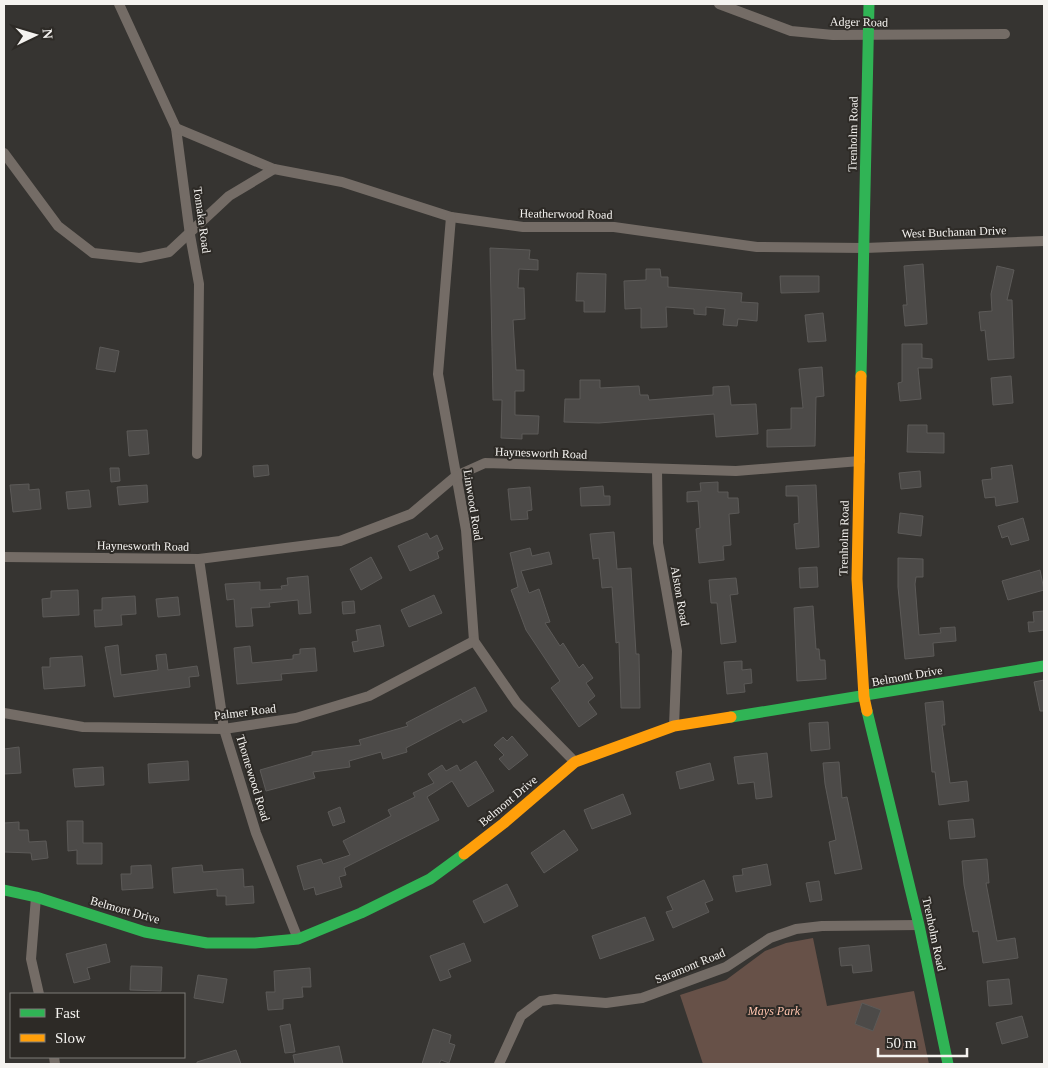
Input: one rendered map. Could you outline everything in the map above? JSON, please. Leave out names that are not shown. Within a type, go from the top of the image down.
[{"type":"street","name":"Tomaka Road","points":[[119,4],[176,128],[190,235],[199,284],[197,454]]},
{"type":"street","name":"Adger Road","points":[[719,4],[791,32],[868,35],[1005,34]]},
{"type":"street","name":"Trenholm Road","points":[[869,4],[857,579],[864,698],[918,925],[948,1064]]},
{"type":"street","name":"Heatherwood Road","points":[[176,128],[274,169],[342,182],[450,217],[523,227],[614,227],[757,247],[865,248]]},
{"type":"street","points":[[4,153],[58,226],[93,253],[140,258],[169,252],[190,235],[229,196],[274,169]]},
{"type":"street","name":"Linwood Road","points":[[450,217],[438,374],[466,530],[474,641]]},
{"type":"street","name":"West Buchanan Drive","points":[[865,248],[1044,241]]},
{"type":"street","name":"Haynesworth Road","points":[[4,558],[199,560],[340,541],[411,514],[456,476],[485,464],[736,471],[860,461]]},
{"type":"street","name":"Alston Road","points":[[657,469],[658,543],[677,651],[674,726]]},
{"type":"street","name":"Thornewood Road","points":[[199,560],[224,729],[256,833],[298,938]]},
{"type":"street","points":[[474,641],[517,703],[575,762]]},
{"type":"street","name":"Palmer Road","points":[[4,712],[83,727],[224,729],[296,718],[369,696],[474,641]]},
{"type":"street","name":"Belmont Drive","points":[[4,890],[36,897],[145,932],[207,943],[255,943],[298,938],[361,914],[430,879],[504,823],[575,762],[674,726],[864,698],[1044,666]]},
{"type":"street","points":[[36,897],[31,959],[39,993]]},
{"type":"street","name":"Saramont Road","points":[[499,1064],[521,1016],[541,1001],[555,999],[606,1003],[642,998],[726,967],[770,938],[796,929],[822,926],[918,925]]},
{"type":"green space","name":"Mays Park","points":[[813,938],[827,1006],[914,991],[929,1064],[703,1064],[680,995],[726,980],[765,951],[786,943]]},
{"type":"building","points":[[490,248],[530,250],[529,259],[538,260],[538,270],[519,269],[518,288],[524,288],[525,319],[513,320],[516,370],[524,370],[524,391],[515,391],[515,415],[539,416],[538,434],[522,434],[522,439],[501,438],[502,400],[493,400]]},
{"type":"building","points":[[923,264],[927,324],[905,326],[903,305],[907,305],[904,266]]},
{"type":"building","points":[[997,266],[1014,270],[1007,300],[1012,300],[1014,358],[988,360],[985,330],[981,331],[979,312],[992,311],[991,294]]},
{"type":"building","points":[[646,269],[660,269],[661,277],[668,277],[668,287],[742,293],[741,302],[758,303],[757,321],[738,319],[737,326],[723,325],[725,309],[706,307],[706,315],[694,314],[694,309],[666,307],[667,327],[641,328],[641,308],[625,309],[624,281],[646,280]]},
{"type":"building","points":[[577,273],[606,274],[605,312],[584,312],[584,301],[576,301]]},
{"type":"building","points":[[780,276],[819,276],[819,292],[781,293]]},
{"type":"building","points":[[823,313],[826,341],[808,342],[805,315]]},
{"type":"building","points":[[902,344],[922,344],[922,358],[932,359],[932,368],[918,368],[921,399],[900,401],[898,383],[902,382]]},
{"type":"building","points":[[100,347],[119,351],[115,372],[96,369]]},
{"type":"building","points":[[822,367],[824,396],[816,397],[815,446],[767,447],[767,430],[791,429],[791,408],[803,408],[799,369]]},
{"type":"building","points":[[1011,376],[1013,403],[993,405],[991,378]]},
{"type":"building","points":[[580,380],[600,380],[600,388],[639,386],[640,395],[648,395],[649,400],[713,395],[713,387],[729,386],[731,405],[756,404],[758,434],[716,437],[714,414],[599,423],[564,422],[565,399],[580,399]]},
{"type":"building","points":[[908,425],[927,425],[927,433],[944,433],[944,453],[907,452]]},
{"type":"building","points":[[147,430],[149,454],[129,456],[127,431]]},
{"type":"building","points":[[268,465],[269,475],[254,477],[253,466]]},
{"type":"building","points":[[1012,465],[1018,502],[996,506],[995,497],[985,498],[982,480],[992,479],[991,468]]},
{"type":"building","points":[[110,468],[119,468],[120,481],[111,482]]},
{"type":"building","points":[[920,471],[921,487],[901,489],[899,473]]},
{"type":"building","points":[[718,482],[718,492],[728,492],[728,498],[738,498],[739,513],[729,514],[731,545],[723,546],[724,560],[699,563],[696,529],[700,528],[698,501],[687,502],[687,492],[701,491],[700,483]]},
{"type":"building","points":[[29,484],[29,490],[39,489],[41,509],[13,512],[10,485]]},
{"type":"building","points":[[147,485],[148,502],[119,505],[117,487]]},
{"type":"building","points":[[816,485],[819,547],[796,549],[794,524],[799,523],[798,496],[786,496],[786,486]]},
{"type":"building","points":[[603,486],[604,496],[610,496],[610,505],[581,506],[580,488]]},
{"type":"building","points":[[530,487],[532,510],[527,511],[528,519],[511,520],[508,489]]},
{"type":"building","points":[[89,490],[91,507],[68,509],[66,492]]},
{"type":"building","points":[[900,513],[923,516],[921,536],[898,533]]},
{"type":"building","points":[[1023,518],[1029,540],[1011,545],[1008,536],[1002,538],[998,526]]},
{"type":"building","points":[[614,532],[617,569],[631,568],[636,654],[639,654],[640,708],[621,708],[619,642],[616,643],[612,587],[602,588],[599,558],[593,559],[590,534]]},
{"type":"building","points":[[427,533],[430,539],[437,535],[443,549],[437,552],[439,558],[410,571],[398,546]]},
{"type":"building","points":[[530,548],[532,556],[549,552],[552,564],[521,571],[529,593],[539,589],[550,622],[545,623],[560,646],[563,643],[579,668],[583,664],[593,678],[586,683],[595,696],[588,702],[597,714],[579,727],[551,688],[560,681],[526,630],[511,590],[518,587],[510,553]]},
{"type":"building","points":[[371,557],[382,578],[361,590],[350,569]]},
{"type":"building","points":[[898,558],[923,559],[923,577],[916,577],[915,584],[919,635],[941,633],[940,628],[955,627],[956,641],[933,643],[934,656],[905,659],[898,587]]},
{"type":"building","points":[[817,567],[818,587],[800,588],[799,568]]},
{"type":"building","points":[[1040,570],[1044,590],[1008,600],[1002,581]]},
{"type":"building","points":[[308,576],[311,613],[299,614],[298,600],[269,603],[270,607],[251,608],[253,626],[236,627],[234,599],[227,600],[225,584],[260,582],[260,590],[282,589],[281,586],[288,585],[287,578]]},
{"type":"building","points":[[736,578],[738,594],[730,595],[736,642],[721,644],[717,603],[711,603],[709,580]]},
{"type":"building","points":[[78,590],[79,615],[43,617],[42,599],[51,598],[51,591]]},
{"type":"building","points":[[434,595],[442,613],[409,627],[401,610]]},
{"type":"building","points":[[135,596],[136,614],[121,615],[122,625],[95,627],[94,610],[102,610],[102,598]]},
{"type":"building","points":[[178,597],[180,615],[158,617],[156,599]]},
{"type":"building","points":[[354,601],[355,613],[343,614],[342,602]]},
{"type":"building","points":[[813,606],[816,649],[819,649],[820,660],[825,660],[826,679],[797,681],[794,608]]},
{"type":"building","points":[[1044,611],[1044,630],[1029,632],[1028,622],[1034,622],[1033,612]]},
{"type":"building","points":[[380,625],[384,646],[354,652],[352,642],[358,641],[356,630]]},
{"type":"building","points":[[118,645],[121,675],[158,670],[156,655],[166,654],[168,670],[197,666],[199,676],[189,677],[190,687],[114,697],[105,647]]},
{"type":"building","points":[[250,646],[252,663],[293,659],[293,655],[300,654],[300,649],[315,648],[317,671],[281,674],[282,680],[237,684],[234,648]]},
{"type":"building","points":[[82,656],[85,686],[44,689],[42,667],[50,667],[50,658]]},
{"type":"building","points":[[742,661],[742,670],[751,669],[752,683],[744,684],[745,692],[727,694],[724,662]]},
{"type":"building","points":[[1044,680],[1044,711],[1040,711],[1034,682]]},
{"type":"building","points":[[475,687],[487,711],[463,723],[461,719],[406,748],[407,752],[383,759],[381,752],[349,761],[350,767],[313,772],[315,778],[266,791],[260,770],[312,755],[312,752],[361,745],[359,740],[408,726],[406,723]]},
{"type":"building","points":[[943,701],[945,725],[942,725],[950,783],[967,781],[969,801],[939,805],[935,772],[932,772],[925,703]]},
{"type":"building","points":[[828,722],[830,749],[811,751],[809,723]]},
{"type":"building","points":[[512,736],[528,755],[509,770],[499,759],[504,755],[494,745],[503,737],[507,741]]},
{"type":"building","points":[[19,747],[21,773],[4,774],[4,749]]},
{"type":"building","points":[[767,753],[772,797],[756,799],[754,782],[738,784],[734,757]]},
{"type":"building","points":[[188,761],[189,780],[149,783],[148,764]]},
{"type":"building","points":[[476,761],[494,791],[468,807],[452,781],[427,797],[439,820],[344,868],[346,875],[339,877],[342,887],[316,895],[314,887],[304,890],[297,866],[321,859],[323,864],[350,855],[343,841],[391,816],[388,810],[415,797],[413,793],[434,783],[428,774],[442,765],[446,771],[457,765],[460,771]]},
{"type":"building","points":[[839,762],[842,798],[847,797],[862,869],[835,874],[829,842],[836,840],[825,784],[823,763]]},
{"type":"building","points":[[710,763],[714,780],[680,789],[676,772]]},
{"type":"building","points":[[103,767],[104,785],[75,787],[73,769]]},
{"type":"building","points":[[623,794],[631,814],[592,829],[584,810]]},
{"type":"building","points":[[340,807],[345,822],[333,826],[328,812]]},
{"type":"building","points":[[973,819],[975,837],[950,839],[948,821]]},
{"type":"building","points":[[67,821],[83,821],[83,843],[102,843],[102,864],[77,864],[77,850],[68,851]]},
{"type":"building","points":[[19,822],[19,830],[28,830],[29,842],[46,841],[48,858],[32,860],[31,853],[4,852],[4,823]]},
{"type":"building","points":[[564,830],[578,850],[544,873],[531,853]]},
{"type":"building","points":[[987,859],[989,883],[986,883],[997,941],[1015,938],[1018,958],[983,963],[978,931],[973,932],[964,885],[962,861]]},
{"type":"building","points":[[767,864],[771,885],[736,892],[733,876],[743,875],[742,869]]},
{"type":"building","points":[[151,865],[153,888],[122,890],[121,874],[131,874],[131,866]]},
{"type":"building","points":[[202,865],[203,872],[243,869],[244,887],[253,886],[254,903],[226,905],[226,896],[217,896],[217,889],[174,893],[172,868]]},
{"type":"building","points":[[704,880],[713,900],[705,903],[709,912],[673,928],[666,912],[673,910],[667,897]]},
{"type":"building","points":[[819,881],[822,900],[810,902],[806,883]]},
{"type":"building","points":[[507,884],[518,906],[484,923],[473,901]]},
{"type":"building","points":[[645,917],[654,940],[600,959],[592,936]]},
{"type":"building","points":[[464,943],[471,961],[448,970],[451,977],[440,981],[430,956]]},
{"type":"building","points":[[106,944],[110,962],[87,968],[90,979],[74,983],[66,954]]},
{"type":"building","points":[[869,945],[872,971],[853,973],[852,965],[841,966],[839,948]]},
{"type":"building","points":[[131,966],[162,967],[161,991],[130,990]]},
{"type":"building","points":[[310,968],[311,987],[302,987],[303,997],[283,999],[283,1009],[268,1010],[266,992],[275,992],[274,971]]},
{"type":"building","points":[[198,975],[227,979],[223,1003],[194,998]]},
{"type":"building","points":[[1009,979],[1012,1004],[989,1006],[987,981]]},
{"type":"building","points":[[862,1003],[881,1010],[873,1031],[855,1024]]},
{"type":"building","points":[[1022,1016],[1028,1037],[1002,1044],[996,1023]]},
{"type":"building","points":[[290,1024],[295,1052],[285,1053],[280,1026]]},
{"type":"building","points":[[433,1029],[451,1035],[449,1043],[455,1045],[449,1063],[441,1060],[439,1064],[422,1064]]},
{"type":"building","points":[[339,1046],[343,1064],[295,1064],[293,1055]]},
{"type":"building","points":[[236,1050],[241,1064],[197,1064],[197,1062]]},
{"type":"traffic: fast","points":[[861,376],[869,4]]},
{"type":"traffic: fast","points":[[731,717],[1044,666]]},
{"type":"traffic: fast","points":[[867,711],[919,925],[948,1064]]},
{"type":"traffic: fast","points":[[4,890],[36,897],[145,932],[207,943],[255,943],[298,939],[361,913],[430,879],[464,854]]},
{"type":"traffic: slow","points":[[861,376],[857,579],[864,697],[867,711]]},
{"type":"traffic: slow","points":[[464,854],[504,823],[575,762],[674,726],[731,717]]}]
